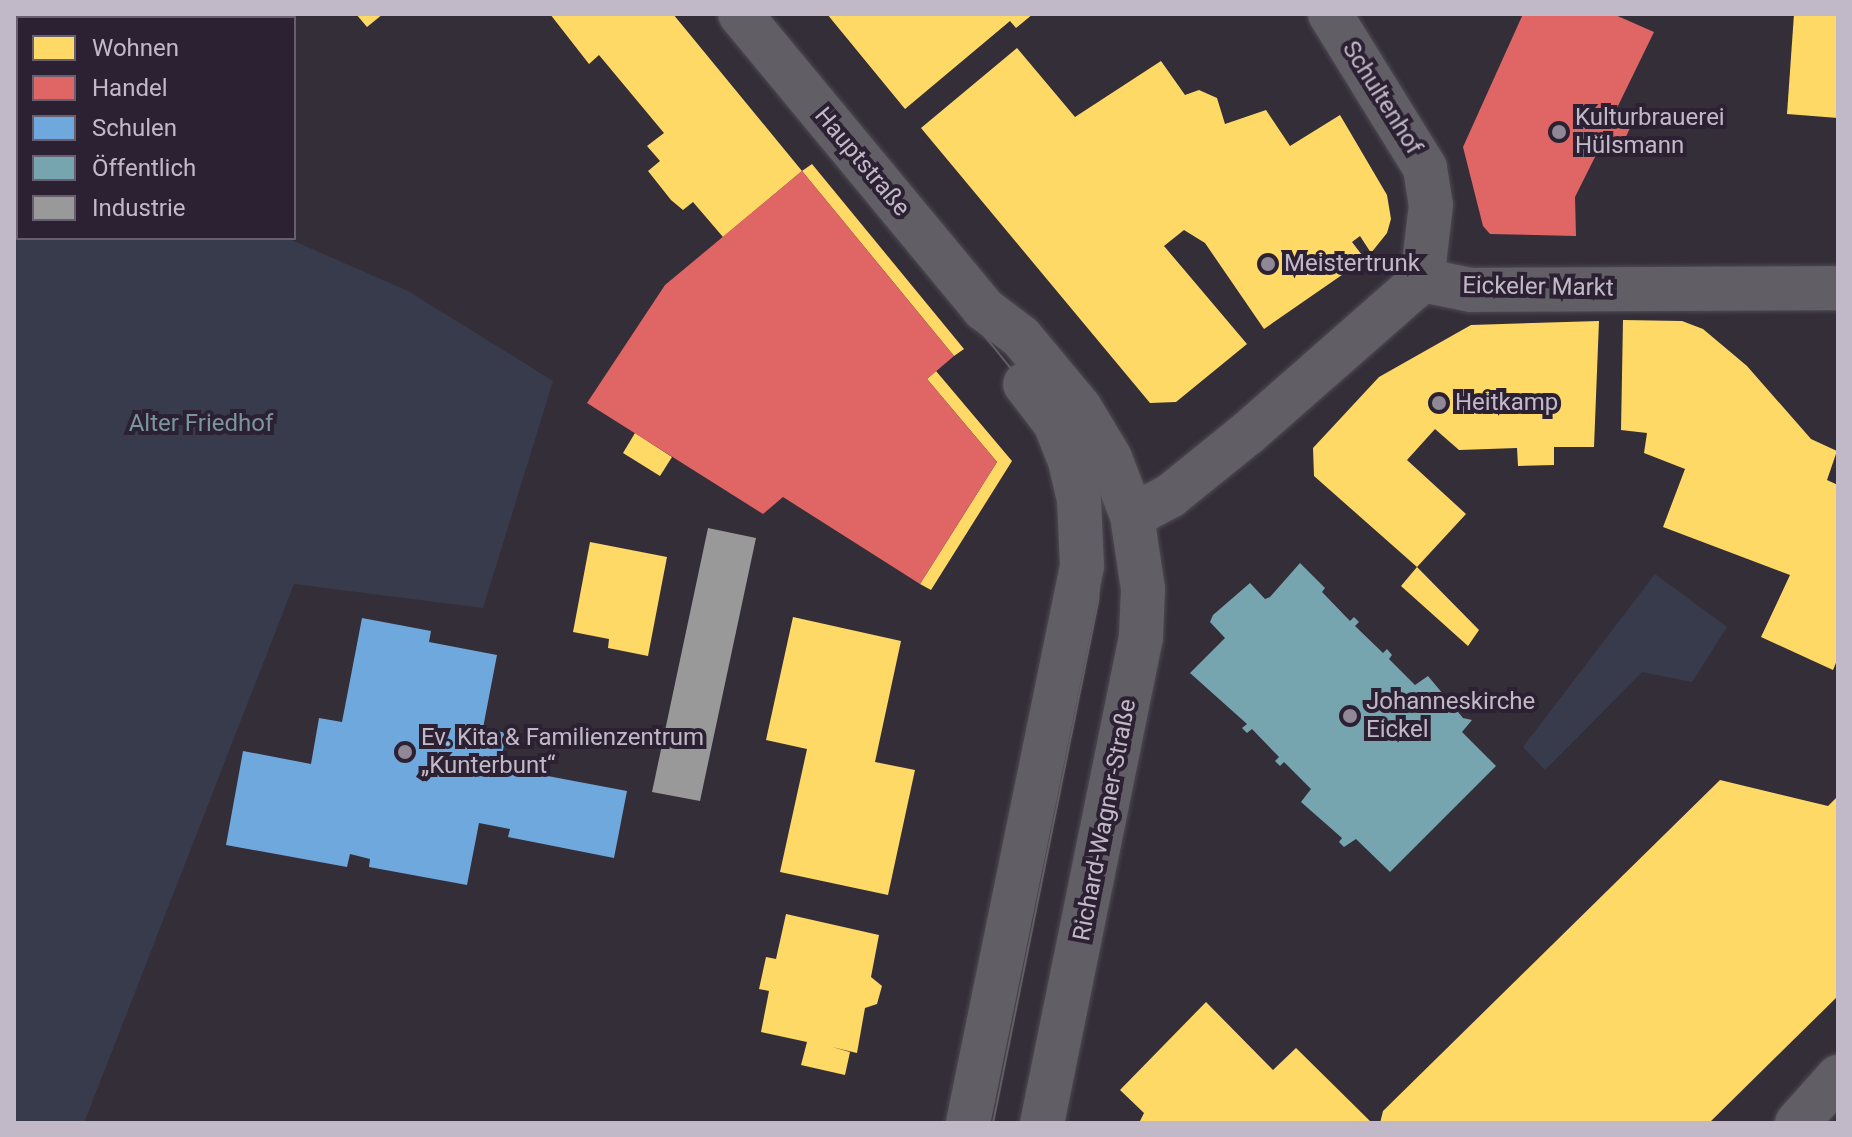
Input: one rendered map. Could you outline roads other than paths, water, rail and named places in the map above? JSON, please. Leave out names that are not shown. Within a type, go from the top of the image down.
[{"type":"street","name":"Hauptstraße","points":[[740,14],[984,309],[1021,337],[1080,408],[1110,458],[1132,516]]},
{"type":"street","name":"Schultenhof","points":[[1330,14],[1425,168],[1431,205],[1422,280]]},
{"type":"street","name":"Eickeler Markt","points":[[1422,280],[1471,290],[1838,288]]},
{"type":"street","points":[[1132,516],[1170,496],[1248,433],[1422,280]]},
{"type":"street","name":"Hauptstraße","points":[[968,1123],[1078,598],[1083,533],[1070,461],[1055,423],[1005,359],[984,309]]},
{"type":"street","name":"Richard-Wagner-Straße","points":[[1042,1123],[1141,637],[1143,589],[1132,516]]},
{"type":"street","points":[[1797,1123],[1838,1077]]},
{"type":"tram line","points":[[724,14],[1055,423],[1088,497],[1100,566],[1098,602],[993,1123]]},
{"type":"tram line","points":[[757,14],[1080,408],[1110,458],[1132,516],[1143,589],[1141,637],[1042,1123]]},
{"type":"place","name":"Kulturbrauerei Hülsmann","points":[[1559,132]]},
{"type":"place","name":"Meistertrunk","points":[[1268,264]]},
{"type":"place","name":"Heitkamp","points":[[1439,403]]},
{"type":"place","name":"Johanneskirche Eickel","points":[[1350,716]]},
{"type":"place","name":"Ev. Kita & Familienzentrum „Kunterbunt“","points":[[405,752]]},
{"type":"park label","name":"Alter Friedhof","points":[[201,424]]}]
